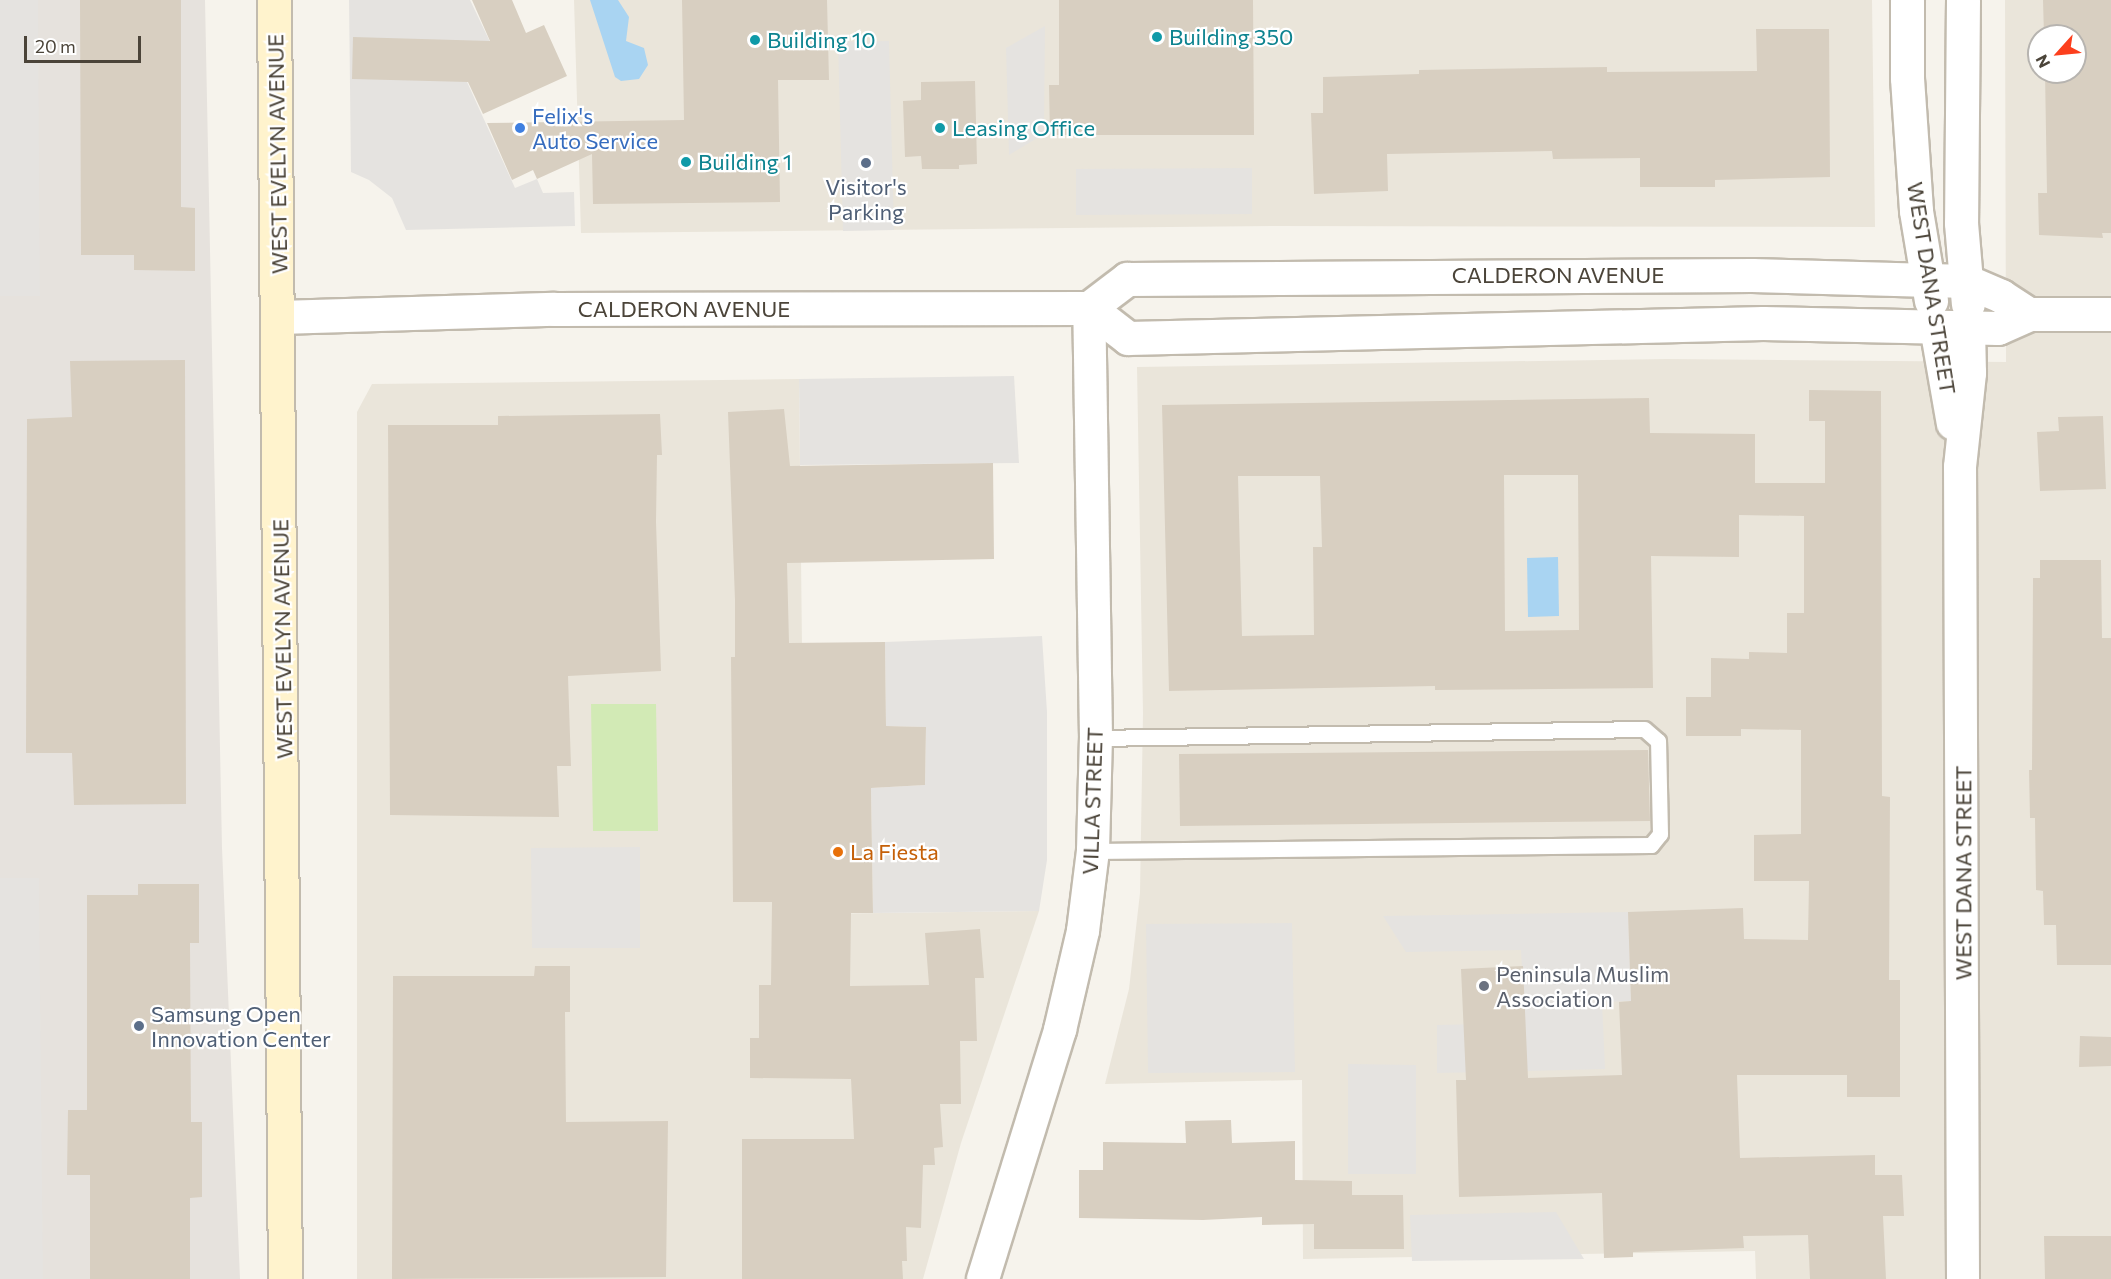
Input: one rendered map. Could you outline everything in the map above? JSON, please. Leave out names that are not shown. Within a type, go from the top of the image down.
[{"type":"main road","name":"WEST EVELYN AVENUE","points":[[274,0],[279,317],[285,1279]]},
{"type":"street","name":"WEST DANA STREET","points":[[1907,0],[1907,78],[1916,211],[1960,467]]},
{"type":"street","name":"WEST DANA STREET","points":[[1963,0],[1961,211],[1970,373],[1960,467],[1963,1279]]},
{"type":"street","name":"CALDERON AVENUE","points":[[279,317],[554,309],[1089,308],[1127,279],[1752,275],[1966,282],[2001,296],[2029,314]]},
{"type":"street","points":[[1089,308],[1128,338],[1763,323],[1969,329],[1998,328],[2029,314],[2111,314]]},
{"type":"street","name":"VILLA STREET","points":[[983,1279],[1060,1030],[1083,930],[1093,851],[1096,738],[1089,308]]},
{"type":"lane","points":[[1093,851],[1651,845],[1660,834],[1658,741],[1644,729],[1096,738]]},
{"type":"shaded area","points":[[0,0],[205,0],[222,848],[240,1279],[0,1279]]},
{"type":"shaded area","points":[[0,0],[38,0],[40,296],[0,296]]},
{"type":"shaded area","points":[[349,0],[470,0],[492,46],[458,62],[515,188],[537,179],[543,193],[574,192],[575,226],[406,230],[392,198],[369,180],[351,172]]},
{"type":"shaded area","points":[[574,0],[1872,0],[1875,227],[1276,226],[581,233]]},
{"type":"shaded area","points":[[2005,0],[2111,0],[2111,1279],[1756,1279],[1755,1251],[1303,1259],[1302,1080],[1105,1084],[1129,989],[1140,893],[1143,713],[1137,367],[1666,359],[2006,362]]},
{"type":"shaded area","points":[[1045,26],[1044,134],[1009,155],[1006,48]]},
{"type":"shaded area","name":"Visitor's Parking","points":[[889,41],[894,230],[843,231],[838,42]]},
{"type":"shaded area","points":[[1252,168],[1252,214],[1076,215],[1076,169]]},
{"type":"shaded area","points":[[1014,376],[1019,463],[800,465],[799,379]]},
{"type":"shaded area","points":[[799,379],[805,914],[1039,911],[961,1143],[923,1279],[357,1279],[357,412],[372,384]]},
{"type":"shaded area","points":[[1042,636],[1047,712],[1047,860],[1039,911],[873,913],[871,788],[925,785],[926,727],[886,726],[885,642]]},
{"type":"shaded area","points":[[640,847],[640,948],[532,948],[531,848]]},
{"type":"shaded area","points":[[0,878],[39,878],[43,1279],[0,1279]]},
{"type":"shaded area","points":[[1628,912],[1631,1001],[1602,1002],[1605,1069],[1437,1073],[1437,1025],[1525,1023],[1521,950],[1406,952],[1383,916]]},
{"type":"shaded area","points":[[1292,923],[1295,1072],[1148,1073],[1146,924]]},
{"type":"shaded area","points":[[1348,1064],[1416,1065],[1416,1174],[1348,1174]]},
{"type":"shaded area","points":[[1556,1212],[1584,1259],[1412,1261],[1410,1215]]},
{"type":"green space","points":[[591,704],[656,704],[658,831],[593,831]]},
{"type":"water","points":[[590,0],[618,0],[629,17],[626,41],[644,48],[648,65],[639,79],[621,81],[615,77]]},
{"type":"water","points":[[1558,557],[1559,616],[1528,617],[1527,558]]},
{"type":"building","points":[[80,0],[181,0],[181,207],[195,208],[195,271],[134,270],[134,255],[81,255]]},
{"type":"building","points":[[472,0],[512,0],[526,33],[544,25],[567,76],[483,114],[468,82],[352,79],[353,37],[490,41]]},
{"type":"building","points":[[682,0],[827,0],[829,80],[778,80],[780,202],[593,204],[592,154],[537,179],[533,170],[512,180],[487,123],[684,120]]},
{"type":"building","points":[[1059,0],[1253,0],[1254,135],[1050,135],[1049,85],[1059,85]]},
{"type":"building","points":[[2043,0],[2111,0],[2111,233],[2102,233],[2103,238],[2039,235],[2038,193],[2047,193],[2045,84],[2087,84],[2087,24],[2044,24]]},
{"type":"building","points":[[1756,29],[1829,29],[1830,177],[1715,180],[1715,187],[1640,187],[1640,158],[1553,159],[1552,151],[1387,154],[1388,191],[1314,194],[1311,113],[1323,113],[1323,77],[1419,74],[1419,70],[1607,67],[1607,72],[1757,71]]},
{"type":"building","name":"Leasing Office","points":[[975,81],[977,164],[959,165],[959,169],[922,169],[921,156],[905,157],[903,101],[921,100],[921,82]]},
{"type":"building","points":[[185,360],[186,804],[74,805],[72,753],[26,753],[27,419],[72,417],[70,361]]},
{"type":"building","points":[[1809,390],[1881,391],[1882,796],[1890,797],[1889,980],[1900,980],[1900,1097],[1847,1097],[1847,1075],[1737,1075],[1740,1158],[1875,1155],[1875,1175],[1902,1175],[1904,1216],[1883,1216],[1886,1279],[1810,1279],[1808,1235],[1743,1236],[1744,1248],[1633,1252],[1633,1257],[1604,1258],[1602,1193],[1459,1197],[1456,1080],[1466,1080],[1461,969],[1523,966],[1528,1078],[1622,1075],[1619,1002],[1631,1001],[1628,912],[1743,908],[1744,939],[1808,940],[1809,881],[1754,881],[1754,835],[1801,834],[1801,730],[1741,729],[1741,736],[1686,736],[1686,697],[1711,697],[1711,658],[1749,659],[1749,652],[1787,653],[1787,613],[1804,613],[1804,516],[1739,515],[1739,557],[1651,556],[1653,688],[1435,690],[1435,686],[1169,691],[1162,405],[1649,398],[1650,433],[1755,434],[1755,483],[1825,483],[1825,421],[1809,421]],"holes":[[[1504,475],[1578,475],[1579,630],[1505,631]],[[1238,476],[1320,476],[1322,547],[1313,547],[1314,635],[1242,636]]]},
{"type":"building","points":[[784,409],[790,466],[993,463],[994,559],[787,563],[789,643],[885,642],[886,726],[926,727],[925,785],[871,788],[873,913],[851,913],[850,986],[929,985],[925,933],[980,929],[984,978],[975,978],[977,1041],[960,1041],[961,1104],[940,1104],[943,1147],[934,1148],[935,1165],[923,1165],[921,1228],[906,1227],[907,1261],[902,1261],[903,1279],[742,1279],[742,1139],[854,1139],[851,1079],[750,1078],[750,1038],[759,1038],[759,985],[771,985],[772,902],[733,902],[731,657],[735,657],[735,600],[728,412]]},
{"type":"building","points":[[660,414],[662,455],[657,455],[656,522],[661,671],[568,676],[571,766],[557,766],[559,817],[390,815],[388,425],[498,425],[498,416]]},
{"type":"building","points":[[2103,416],[2106,489],[2040,491],[2037,432],[2059,431],[2058,417]]},
{"type":"building","points":[[2040,560],[2101,560],[2102,638],[2111,638],[2111,965],[2057,965],[2056,925],[2044,925],[2043,891],[2036,890],[2035,818],[2030,818],[2029,770],[2032,770],[2033,578],[2040,578]]},
{"type":"building","points":[[1648,750],[1650,821],[1180,826],[1179,754]]},
{"type":"building","name":"Samsung Open Innovation Center","points":[[138,884],[199,884],[199,943],[190,943],[191,1122],[202,1122],[202,1197],[190,1198],[190,1279],[90,1279],[90,1175],[67,1175],[68,1110],[87,1110],[87,895],[138,895]]},
{"type":"building","points":[[535,966],[570,966],[570,1012],[565,1012],[566,1122],[668,1121],[666,1277],[392,1279],[393,976],[534,976]]},
{"type":"building","points":[[2080,1036],[2111,1037],[2111,1066],[2079,1067]]},
{"type":"building","points":[[1231,1120],[1232,1143],[1295,1141],[1295,1180],[1352,1181],[1352,1195],[1403,1195],[1404,1249],[1314,1249],[1314,1224],[1262,1225],[1262,1217],[1203,1220],[1079,1218],[1079,1170],[1103,1170],[1103,1142],[1186,1143],[1185,1121]]},
{"type":"building","points":[[2044,1236],[2111,1236],[2111,1279],[2045,1279]]},
{"type":"place","name":"Building 350","points":[[1157,37]]},
{"type":"place","name":"Building 10","points":[[755,40]]},
{"type":"place","name":"Felix's Auto Service","points":[[520,128]]},
{"type":"place","name":"Leasing Office","points":[[940,128]]},
{"type":"place","name":"Building 1","points":[[686,162]]},
{"type":"place","name":"Visitor's Parking","points":[[866,163]]},
{"type":"place","name":"La Fiesta","points":[[838,852]]},
{"type":"place","name":"Peninsula Muslim Association","points":[[1484,986]]},
{"type":"place","name":"Samsung Open Innovation Center","points":[[139,1026]]}]
